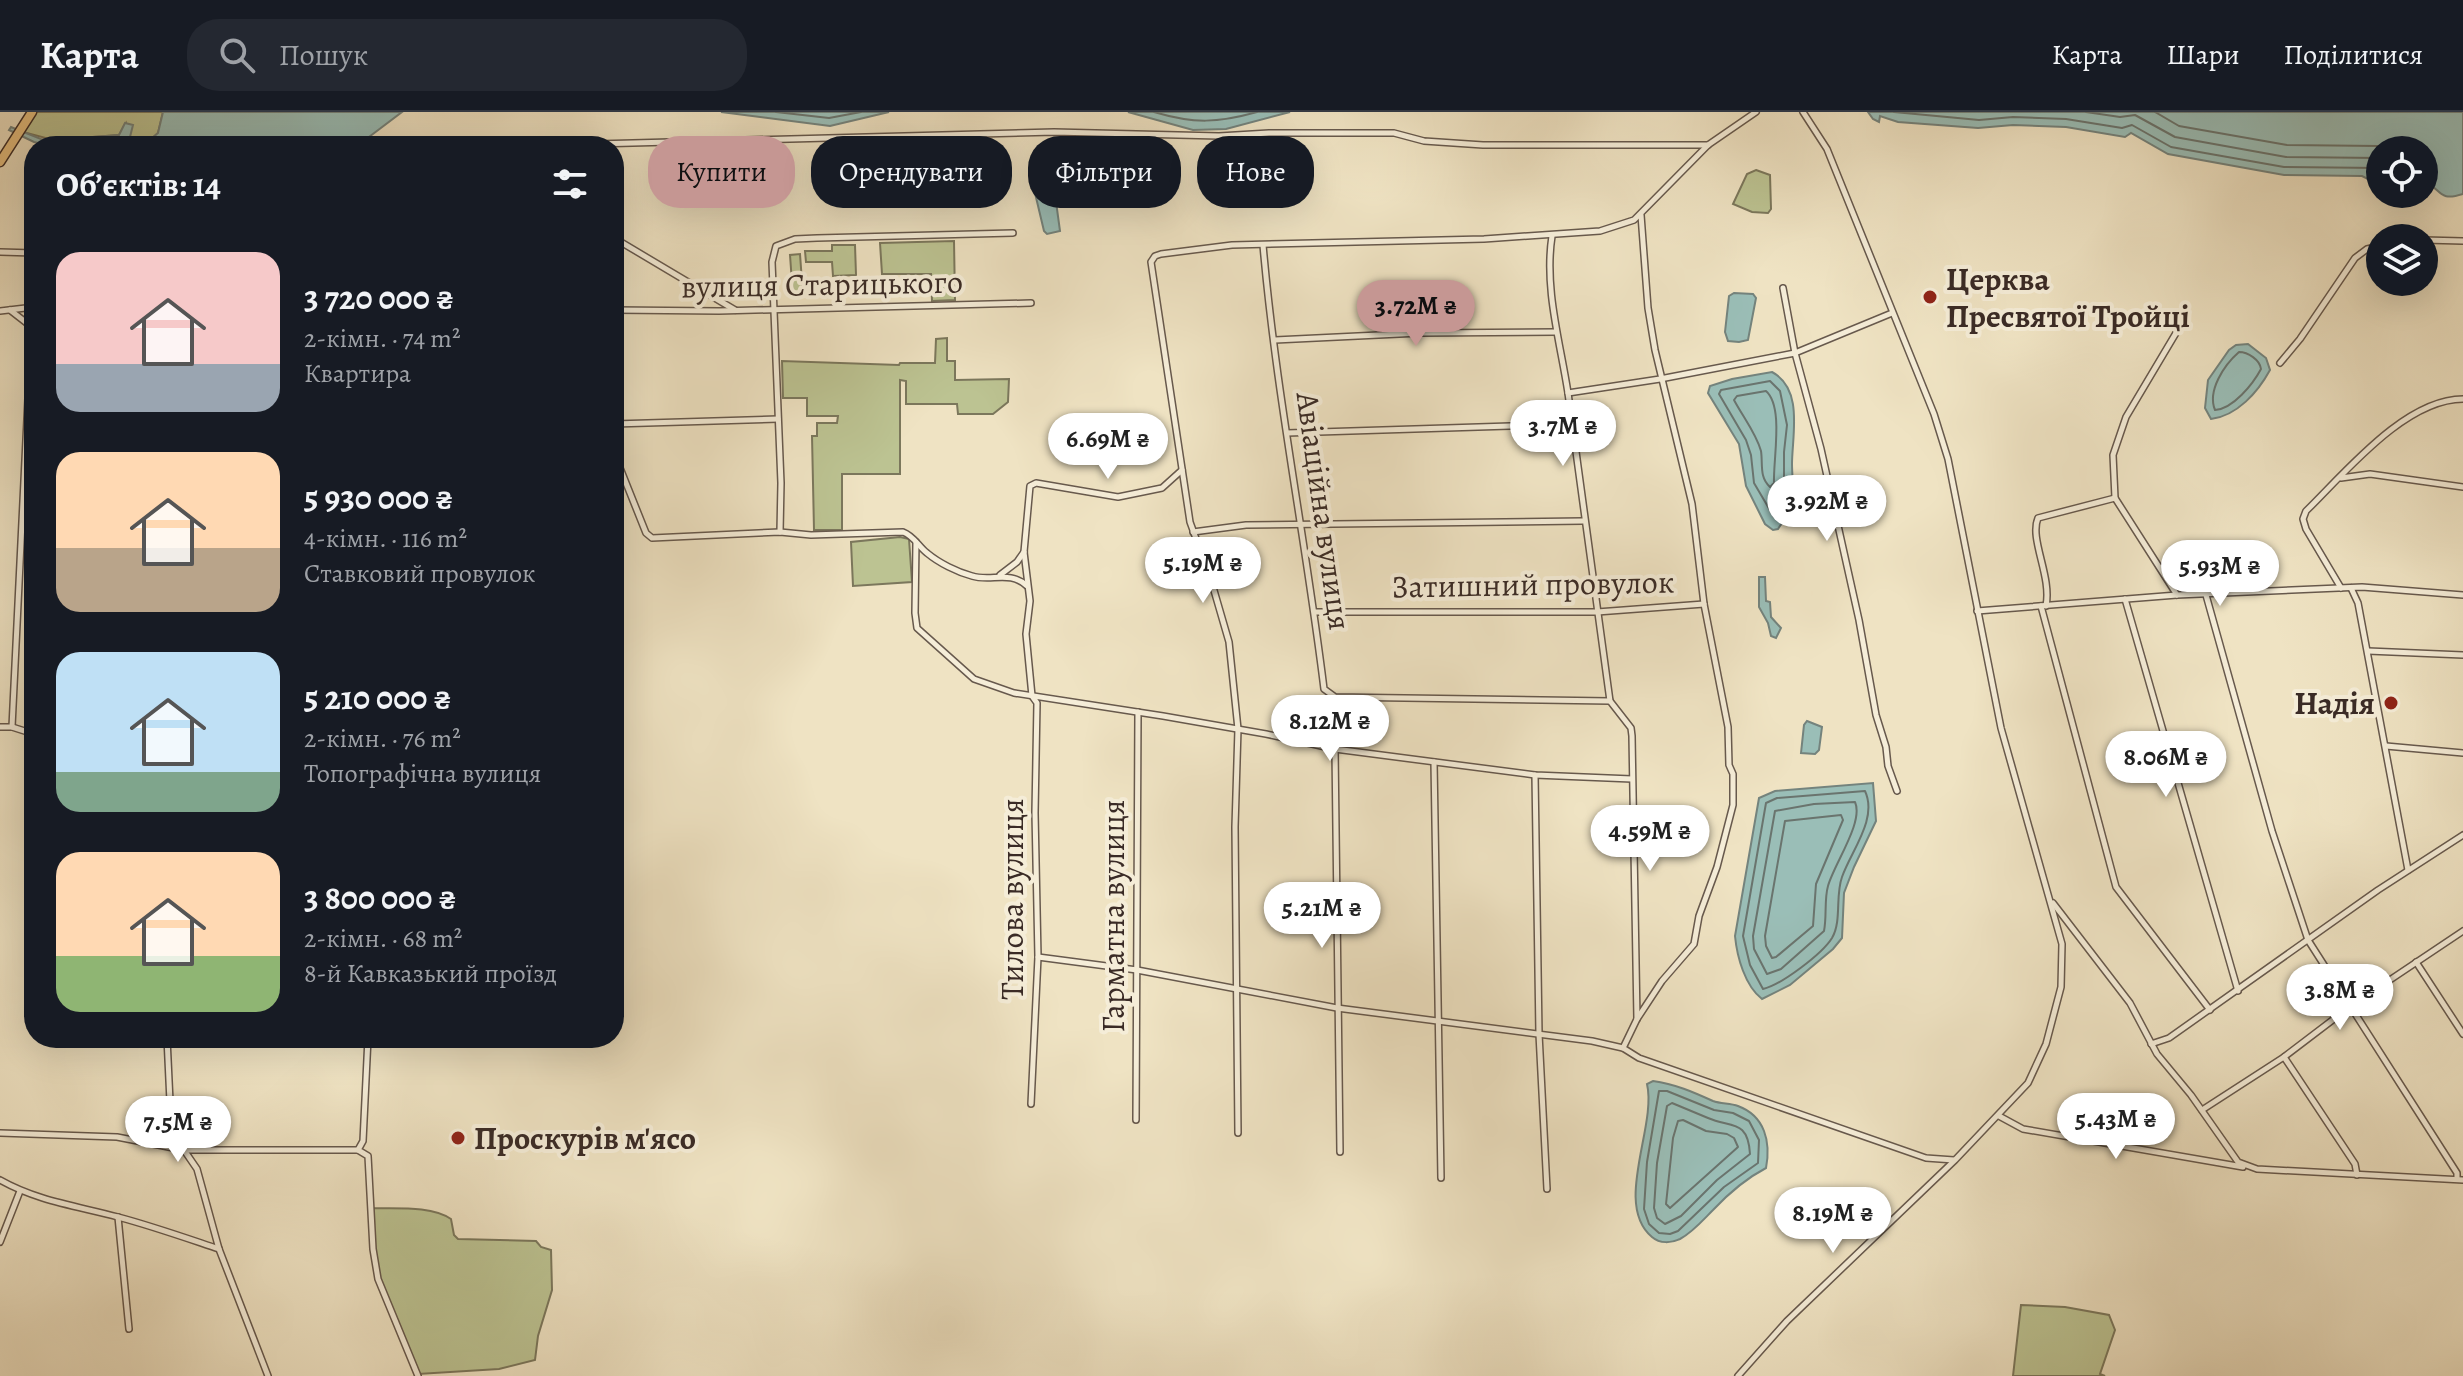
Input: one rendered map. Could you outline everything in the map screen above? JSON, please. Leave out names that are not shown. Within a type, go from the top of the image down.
[{"type":"main road","points":[[0,162],[32,112]]},
{"type":"street","points":[[1238,1133],[1235,827],[1238,729],[1229,642],[1193,532],[1151,262],[1161,254],[1232,245],[1552,236],[1600,231],[1641,215],[1708,145],[1756,112]]},
{"type":"street","points":[[1738,1376],[1825,1282],[1955,1160],[2028,1083],[2039,1062],[2061,987],[2062,944],[2001,728],[1948,459],[1934,414],[1827,149],[1803,112]]},
{"type":"street","points":[[624,144],[1126,132],[1207,136],[1394,133],[1424,141],[1483,145],[1708,145]]},
{"type":"street","points":[[1623,1048],[1637,1019],[1662,981],[1694,944],[1699,916],[1717,867],[1733,805],[1728,727],[1704,604],[1692,504],[1660,379],[1648,308],[1641,215]]},
{"type":"street","points":[[780,532],[776,309],[772,262],[776,246],[806,239],[1013,233]]},
{"type":"street","points":[[1552,236],[1549,257],[1556,332],[1568,393],[1583,521],[1610,701],[1631,728],[1637,1019]]},
{"type":"street","points":[[2438,240],[2463,241]]},
{"type":"street","points":[[624,244],[735,311]]},
{"type":"street","name":"Авіаційна вулиця","points":[[1263,245],[1269,313],[1303,524],[1324,689],[1335,697],[1610,701]]},
{"type":"street","points":[[2280,363],[2355,258],[2366,250]]},
{"type":"street","points":[[0,252],[24,253]]},
{"type":"street","points":[[1783,288],[1795,353],[1821,449],[1859,620],[1876,715],[1897,791]]},
{"type":"street","points":[[719,311],[721,302]]},
{"type":"street","name":"вулиця Старицького","points":[[624,310],[735,311],[1031,303]]},
{"type":"street","points":[[0,311],[24,308]]},
{"type":"street","points":[[10,310],[24,321]]},
{"type":"street","points":[[1568,393],[1795,353],[1892,313]]},
{"type":"street","points":[[1275,340],[1420,333],[1556,332]]},
{"type":"street","points":[[2176,333],[2126,417],[2113,455],[2115,498],[2177,595]]},
{"type":"street","points":[[2341,588],[2306,529],[2303,519],[2306,511],[2380,439],[2421,409],[2443,401],[2463,399]]},
{"type":"street","points":[[624,424],[778,419]]},
{"type":"street","points":[[1287,433],[1571,424]]},
{"type":"street","name":"Тилова вулиця","points":[[1031,1104],[1038,957],[1035,813],[1037,703],[1032,696],[1026,634],[1030,601],[1024,552],[1028,494],[1030,486],[1036,483],[1118,497],[1162,488],[1182,470]]},
{"type":"street","points":[[2340,478],[2370,474],[2463,487]]},
{"type":"street","points":[[624,478],[646,533],[652,538],[780,532],[811,535],[903,532],[935,559],[970,576],[1016,578],[1027,587]]},
{"type":"street","points":[[12,727],[24,481]]},
{"type":"street","points":[[2115,498],[2038,518],[2035,535],[2047,579],[2044,606],[2116,887],[2210,1010]]},
{"type":"street","points":[[1193,532],[1246,525],[1583,521]]},
{"type":"street","points":[[916,542],[917,628],[974,679],[1014,693],[1238,729],[1335,749],[1535,775],[1632,779]]},
{"type":"street","points":[[999,576],[1024,552]]},
{"type":"street","points":[[1977,611],[2177,595],[2341,588],[2409,589],[2463,595]]},
{"type":"street","points":[[2351,588],[2358,603],[2368,651],[2408,870]]},
{"type":"street","points":[[1999,1116],[2023,1129],[2246,1167],[2460,1179],[2308,940],[2272,831],[2206,595]]},
{"type":"street","points":[[2125,599],[2238,991]]},
{"type":"street","name":"Затишний провулок","points":[[1315,612],[1597,612],[1704,604]]},
{"type":"street","points":[[2368,651],[2463,655]]},
{"type":"street","name":"Гарматна вулиця","points":[[1136,1120],[1138,712]]},
{"type":"street","points":[[0,727],[24,731]]},
{"type":"street","points":[[2386,746],[2463,753]]},
{"type":"street","points":[[1335,749],[1340,1152]]},
{"type":"street","points":[[1434,762],[1441,1178]]},
{"type":"street","points":[[1535,775],[1539,1034],[1547,1189]]},
{"type":"street","points":[[2151,1044],[2169,1038],[2408,870],[2463,835]]},
{"type":"street","points":[[2048,895],[2064,921],[2090,948],[2130,1003],[2169,1072],[2202,1110],[2238,1162],[2246,1167]]},
{"type":"street","points":[[2202,1110],[2284,1057],[2351,1006],[2463,931]]},
{"type":"street","points":[[1038,957],[1137,970],[1337,1008],[1592,1041],[1623,1048],[1639,1058],[1926,1158],[1955,1160]]},
{"type":"street","points":[[2416,962],[2463,1034]]},
{"type":"street","points":[[167,1048],[171,1123],[197,1169],[219,1249],[268,1376]]},
{"type":"street","points":[[358,1150],[363,1141],[368,1048]]},
{"type":"street","points":[[2284,1057],[2355,1164],[2357,1175]]},
{"type":"street","points":[[0,1133],[117,1137],[184,1150],[358,1150],[368,1156],[373,1249],[378,1279],[418,1375]]},
{"type":"street","points":[[0,1180],[20,1191],[61,1205],[118,1217],[219,1249]]},
{"type":"street","points":[[0,1242],[20,1191]]},
{"type":"street","points":[[118,1217],[129,1329]]},
{"type":"green space","points":[[36,112],[163,112],[155,136],[130,136],[126,123],[119,135],[38,136],[23,132]]},
{"type":"green space","points":[[1756,170],[1770,175],[1771,209],[1768,213],[1752,212],[1733,204],[1747,174]]},
{"type":"green space","points":[[954,241],[955,300],[932,301],[931,274],[882,274],[880,243]]},
{"type":"green space","points":[[832,245],[855,245],[856,275],[833,276],[832,262],[806,262],[805,251],[832,251]]},
{"type":"green space","points":[[800,254],[803,296],[793,297],[790,255]]},
{"type":"green space","points":[[947,338],[947,361],[955,361],[955,380],[1009,379],[1008,402],[993,414],[958,414],[957,404],[906,404],[906,381],[900,380],[900,474],[842,474],[842,530],[814,530],[812,436],[817,436],[817,423],[837,423],[838,416],[807,416],[807,398],[783,398],[782,361],[899,365],[935,363],[936,339]]},
{"type":"green space","points":[[900,537],[909,539],[912,582],[853,586],[851,542]]},
{"type":"green space","points":[[370,1208],[433,1212],[451,1219],[454,1235],[458,1239],[536,1241],[541,1247],[551,1250],[552,1290],[538,1336],[535,1360],[499,1369],[418,1374],[378,1279]]},
{"type":"green space","points":[[2021,1305],[2065,1307],[2109,1315],[2115,1330],[2100,1374],[2105,1376],[2013,1376]]},
{"type":"water","points":[[163,112],[402,112],[370,136],[155,136]]},
{"type":"water","points":[[721,112],[889,112],[830,126]]},
{"type":"water","points":[[1128,112],[1290,112],[1226,129],[1193,130]]},
{"type":"water","points":[[1868,112],[2463,112],[2463,194],[2449,197],[2438,191],[2438,136],[2366,136],[2366,178],[2284,175],[2168,154],[2131,133],[2125,137],[2066,127],[2013,125],[1978,128],[1898,122],[1880,116],[1879,122]]},
{"type":"water","points":[[125,123],[133,125],[130,136],[106,136],[119,135]]},
{"type":"water","points":[[11,127],[34,136],[24,137],[9,130]]},
{"type":"water","points":[[1039,208],[1057,208],[1060,231],[1047,234]]},
{"type":"water","points":[[1734,293],[1753,294],[1756,298],[1748,340],[1739,342],[1728,341],[1725,332],[1729,296]]},
{"type":"water","points":[[2248,344],[2266,358],[2270,370],[2246,402],[2230,413],[2211,419],[2205,408],[2208,380],[2229,350],[2236,345]]},
{"type":"water","points":[[1772,372],[1789,390],[1794,414],[1792,503],[1778,529],[1773,530],[1765,524],[1746,486],[1739,444],[1708,393],[1710,386]]},
{"type":"water","points":[[1759,577],[1765,577],[1766,601],[1770,602],[1771,617],[1781,628],[1776,638],[1771,636],[1759,607]]},
{"type":"water","points":[[1807,721],[1822,727],[1819,750],[1815,754],[1801,753]]},
{"type":"water","points":[[1873,783],[1876,821],[1844,893],[1842,938],[1790,985],[1762,999],[1751,987],[1743,970],[1735,936],[1759,798],[1775,791]]},
{"type":"water","points":[[1653,1081],[1747,1110],[1760,1123],[1768,1149],[1766,1168],[1738,1187],[1689,1233],[1669,1242],[1652,1237],[1641,1223],[1636,1205],[1636,1185],[1647,1121],[1647,1084]]},
{"type":"place","name":"Церква Пресвятої Тройці","points":[[1930,297]]},
{"type":"place","name":"Надія","points":[[2391,703]]},
{"type":"place","name":"Проскурів м'ясо","points":[[458,1138]]}]
